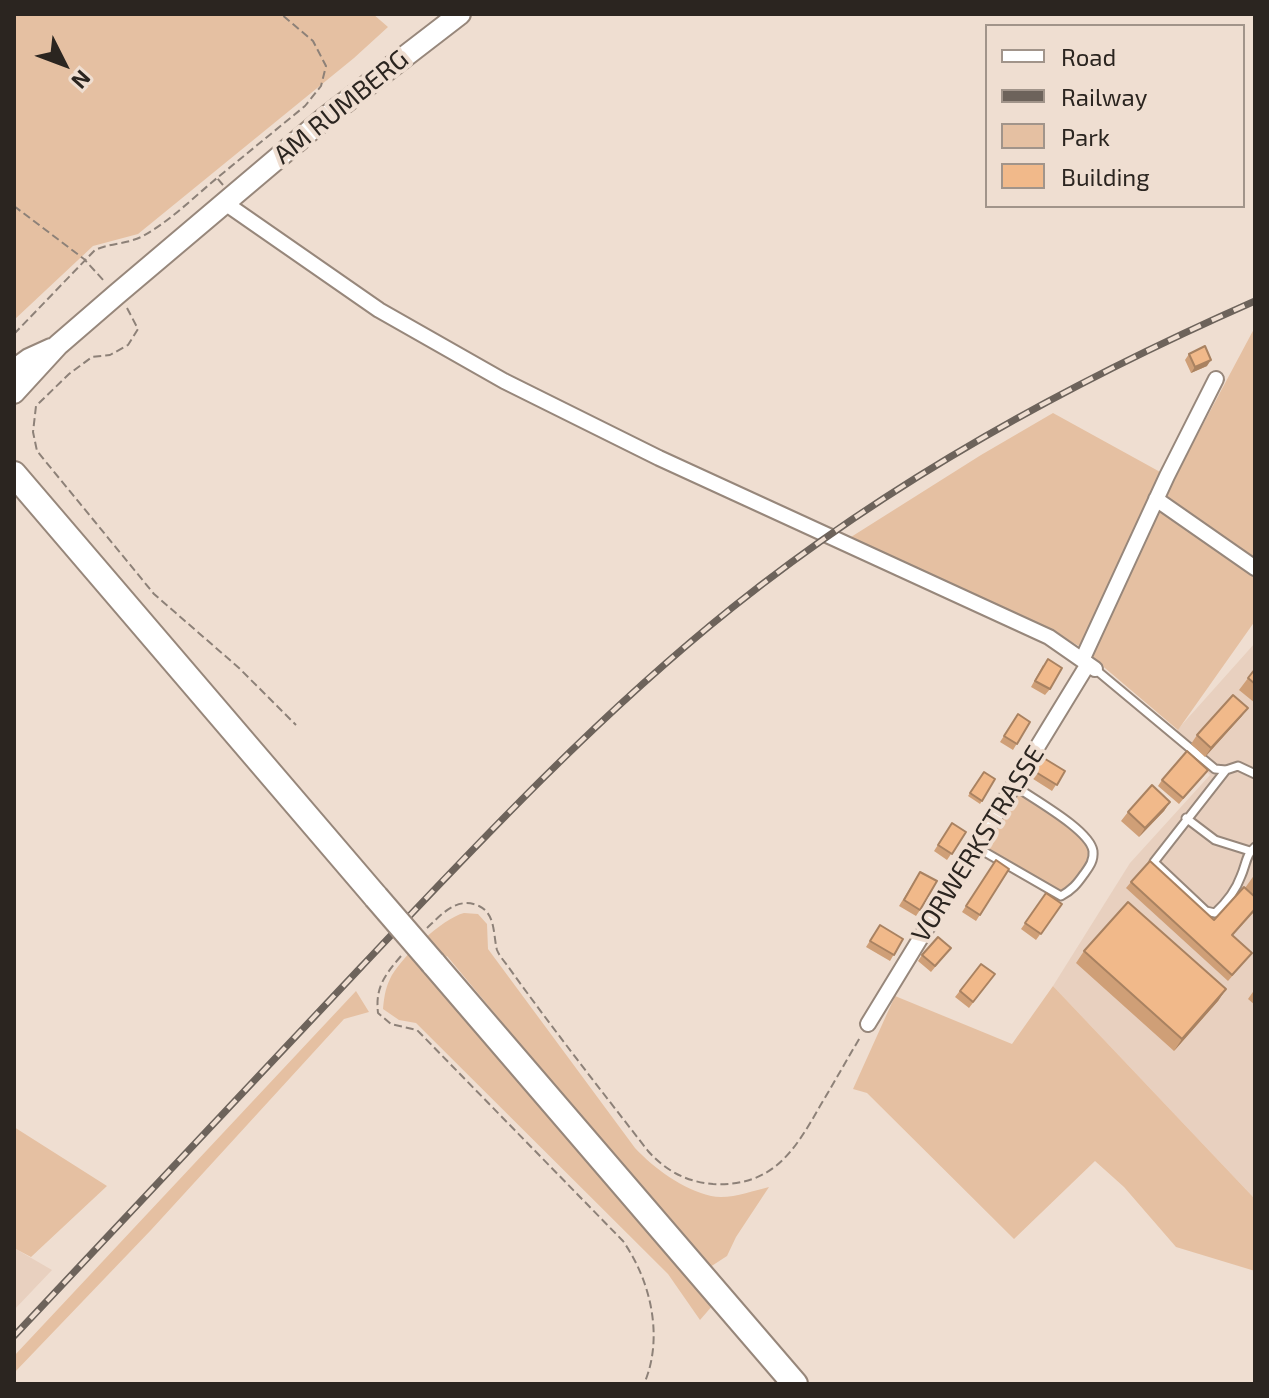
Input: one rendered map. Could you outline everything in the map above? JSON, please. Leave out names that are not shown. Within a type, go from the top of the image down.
[{"type":"main road","name":"AM RUMBERG","points":[[58,345],[325,118],[460,14]]},
{"type":"main road","points":[[14,370],[58,345]]},
{"type":"main road","points":[[14,393],[58,345]]},
{"type":"main road","points":[[14,460],[21,482],[795,1384]]},
{"type":"street","points":[[229,200],[379,310],[504,381],[659,458],[1049,637],[1089,664]]},
{"type":"street","name":"VORWERKSTRASSE","points":[[868,1024],[1089,664],[1156,499],[1216,379]]},
{"type":"street","points":[[1156,499],[1255,568]]},
{"type":"lane","points":[[1089,664],[1215,769],[1226,770],[1238,766],[1255,774]]},
{"type":"lane","points":[[1186,818],[1215,840],[1252,849],[1226,903],[1215,913],[1206,911],[1154,862],[1186,818],[1226,770]]},
{"type":"lane","points":[[976,847],[1061,896],[1071,890],[1092,863],[1089,841],[1077,829],[1015,786]]},
{"type":"path","points":[[14,334],[84,259],[108,244],[140,238],[172,216],[305,106],[321,86],[326,66],[313,41],[281,14]]},
{"type":"path","points":[[217,178],[229,200]]},
{"type":"path","points":[[14,206],[84,259],[117,294],[138,329],[128,345],[110,355],[92,357],[36,406],[33,432],[37,451],[154,594],[239,668],[296,725]]},
{"type":"path","points":[[425,931],[446,910],[458,904],[482,907],[490,915],[494,926],[497,952],[648,1151],[672,1172],[707,1183],[728,1185],[751,1180],[786,1159],[800,1142],[868,1024]]},
{"type":"path","points":[[407,949],[383,976],[376,995],[378,1013],[391,1024],[417,1030],[623,1241],[642,1272],[650,1300],[653,1349],[644,1384]]},
{"type":"shaded area","points":[[1255,643],[1255,1199],[1053,986],[1130,863],[1210,775],[1171,737]]},
{"type":"shaded area","points":[[14,1248],[52,1270],[14,1310]]},
{"type":"green space","points":[[14,14],[373,14],[388,27],[138,234],[93,246],[14,320]]},
{"type":"green space","points":[[1255,327],[1255,621],[1178,730],[1092,657],[1167,492]]},
{"type":"green space","points":[[1053,413],[1162,473],[1081,647],[1022,616],[851,537],[981,455]]},
{"type":"green space","points":[[1015,786],[1089,841],[1092,863],[1061,896],[976,847]]},
{"type":"green space","points":[[464,913],[478,914],[487,924],[488,949],[635,1148],[651,1163],[679,1183],[711,1196],[733,1196],[769,1187],[727,1256],[707,1269],[447,956],[427,974],[713,1305],[700,1320],[668,1274],[416,1023],[399,1020],[383,1009],[388,983],[402,961],[422,940]]},
{"type":"green space","points":[[1053,986],[1255,1199],[1255,1271],[1176,1247],[1124,1187],[1095,1161],[1014,1239],[867,1093],[853,1089],[895,996],[1012,1044]]},
{"type":"green space","points":[[356,991],[369,1012],[344,1019],[151,1230],[14,1373],[14,1356]]},
{"type":"green space","points":[[14,1127],[107,1186],[31,1257],[14,1248]]},
{"type":"building","points":[[1205,346],[1211,360],[1195,367],[1189,354]]},
{"type":"building","points":[[1048,659],[1062,668],[1050,689],[1035,681]]},
{"type":"building","points":[[1255,669],[1255,684],[1248,678]]},
{"type":"building","points":[[1233,695],[1248,708],[1211,748],[1197,735]]},
{"type":"building","points":[[1018,714],[1030,722],[1017,744],[1004,736]]},
{"type":"building","points":[[1187,751],[1208,770],[1183,798],[1162,780]]},
{"type":"building","points":[[1042,757],[1065,771],[1057,785],[1034,771]]},
{"type":"building","points":[[984,772],[995,779],[982,801],[970,793]]},
{"type":"building","points":[[1152,785],[1170,802],[1145,828],[1128,812]]},
{"type":"building","points":[[952,823],[966,832],[952,854],[938,845]]},
{"type":"building","points":[[996,860],[1009,869],[980,915],[966,906]]},
{"type":"building","points":[[1150,861],[1214,920],[1244,887],[1255,897],[1255,909],[1232,935],[1252,953],[1232,975],[1131,882]]},
{"type":"building","points":[[920,872],[937,881],[920,910],[904,900]]},
{"type":"building","points":[[1046,893],[1062,904],[1041,934],[1025,923]]},
{"type":"building","points":[[1128,902],[1226,989],[1182,1039],[1084,951]]},
{"type":"building","points":[[880,925],[903,939],[894,955],[870,941]]},
{"type":"building","points":[[938,937],[951,948],[935,966],[922,955]]},
{"type":"building","points":[[981,964],[995,974],[973,1002],[960,991]]},
{"type":"railway","points":[[14,1336],[496,826],[587,735],[683,648],[793,561],[919,476],[1050,400],[1255,301]]}]
